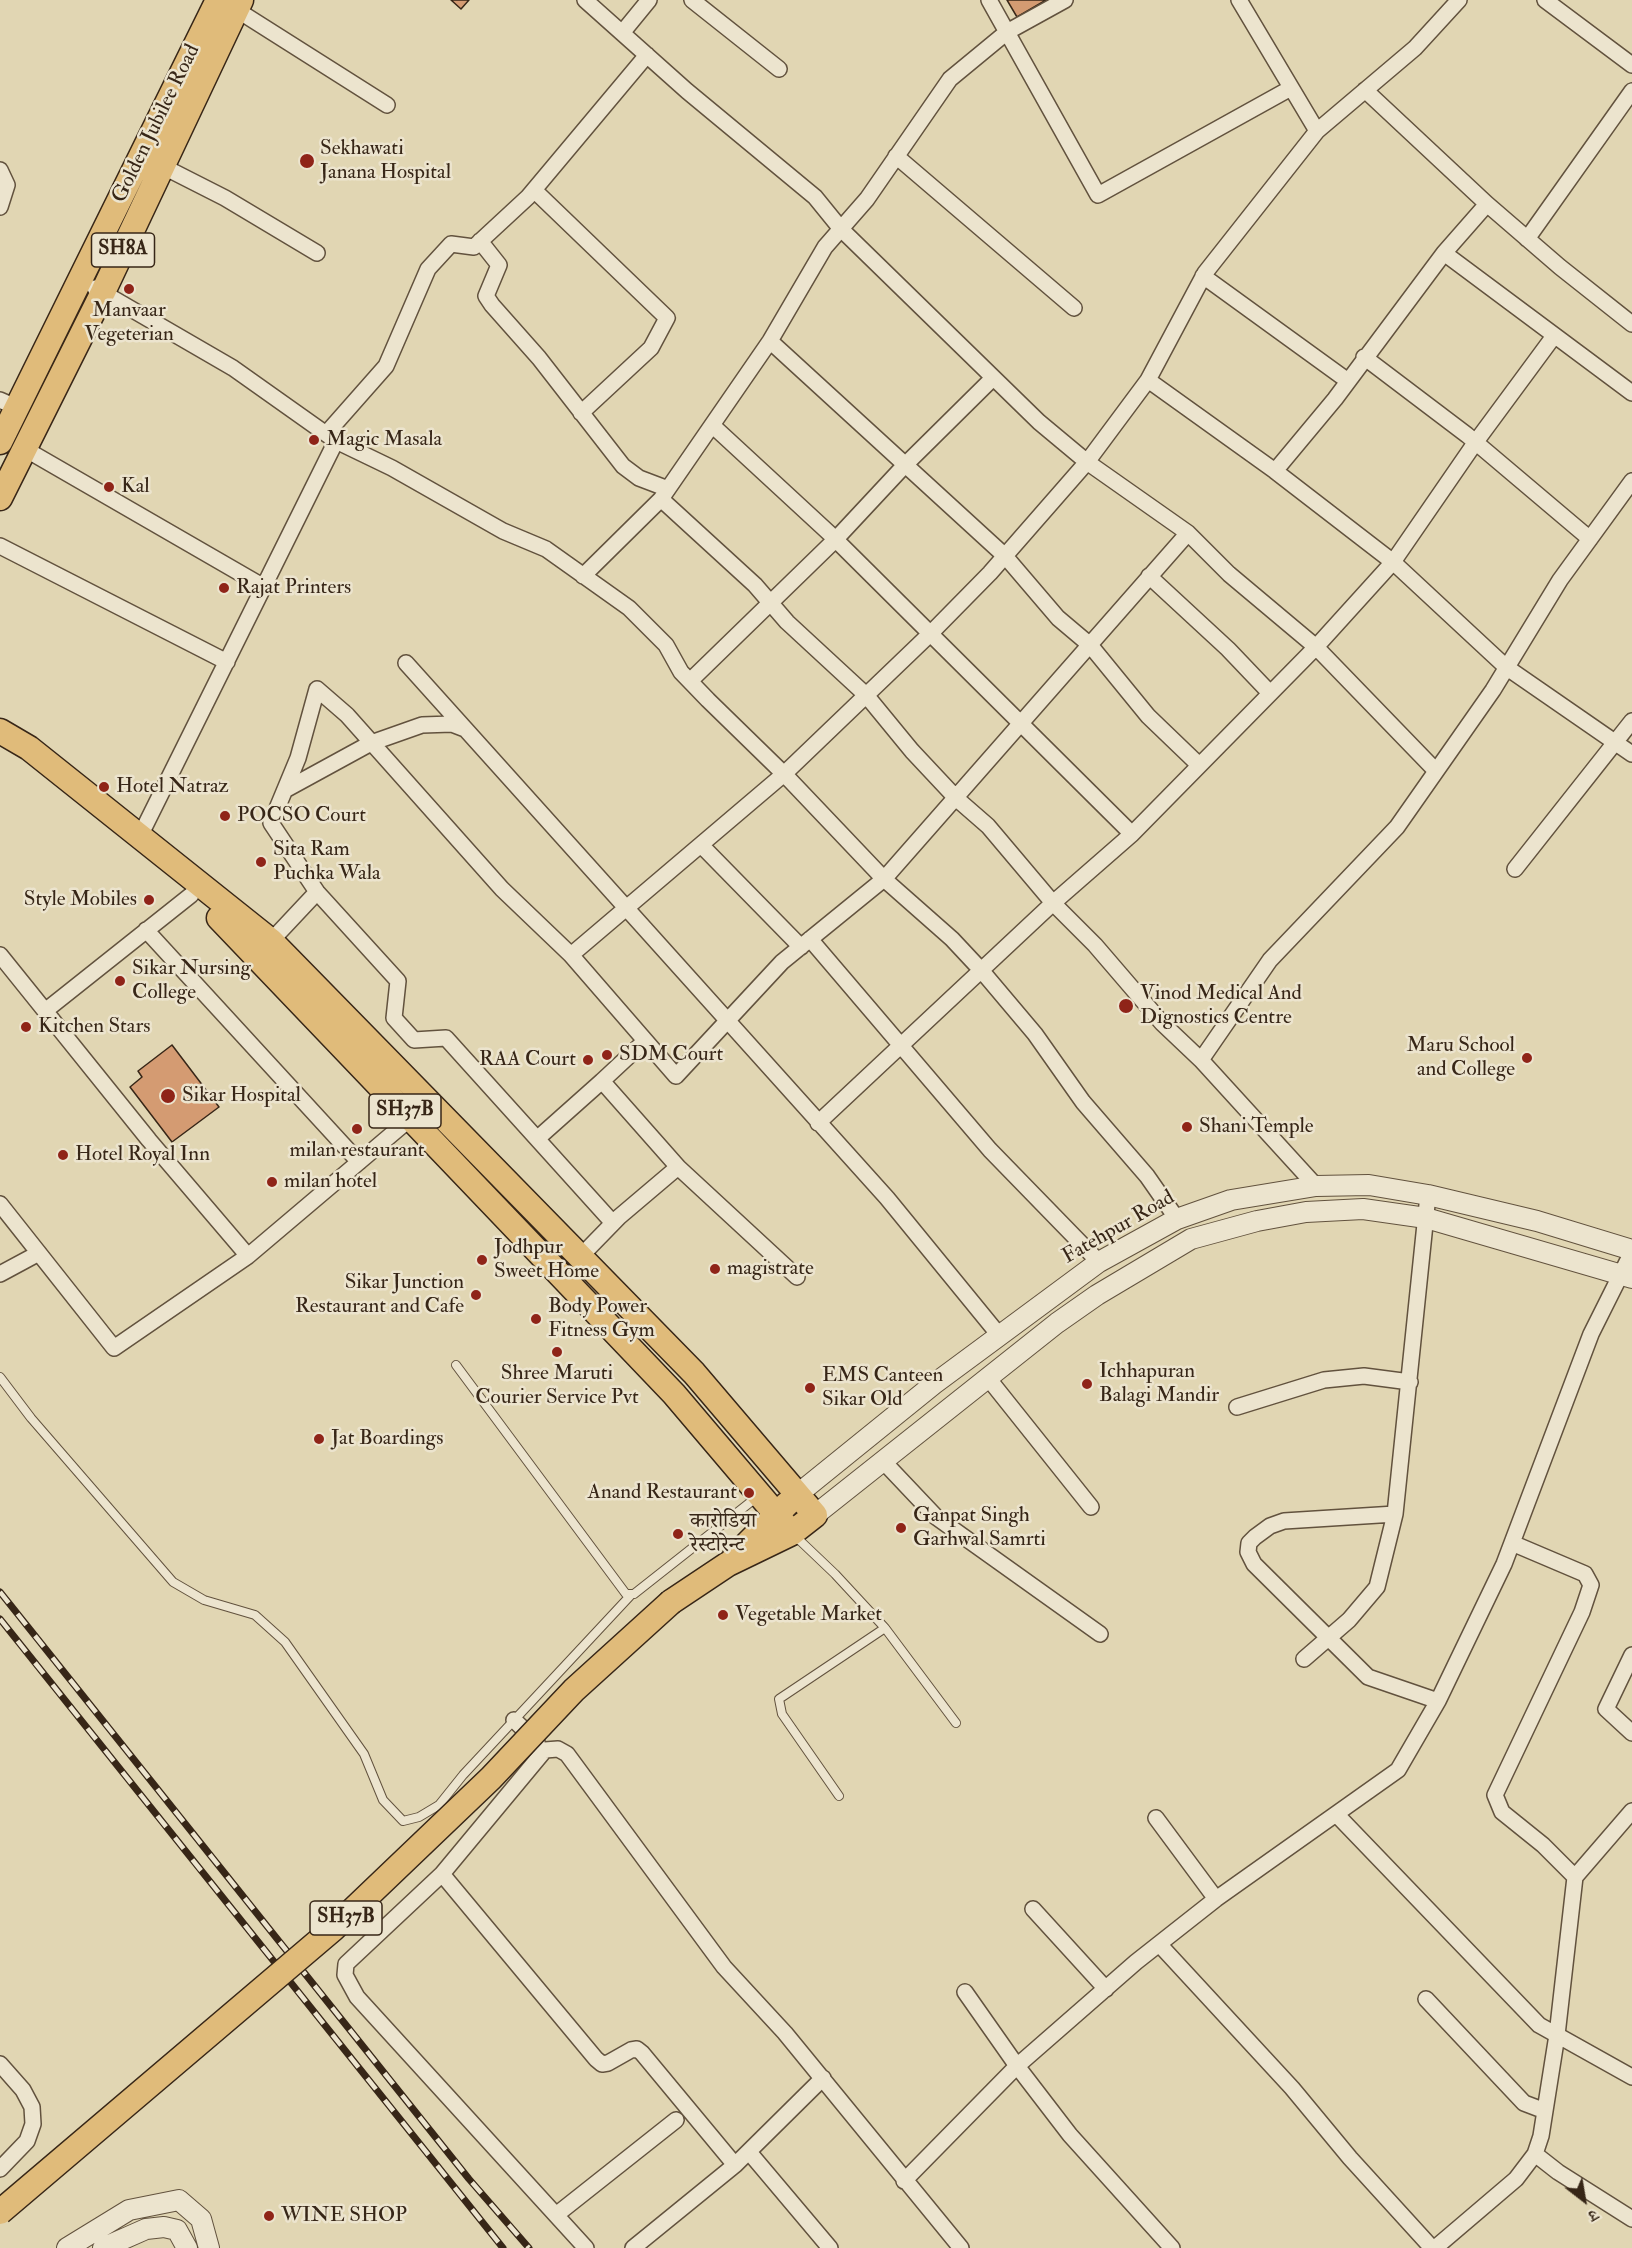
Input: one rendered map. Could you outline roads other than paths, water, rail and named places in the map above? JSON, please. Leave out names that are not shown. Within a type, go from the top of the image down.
[{"type":"main road","name":"SH8A","points":[[0,498],[103,292],[162,166],[232,3]]},
{"type":"main road","name":"Golden Jubilee Road","points":[[0,442],[8,404],[80,280],[232,3]]},
{"type":"main road","name":"SH37B","points":[[0,731],[28,748],[271,941],[694,1373],[815,1515],[792,1533],[728,1564],[671,1602],[574,1690],[483,1786],[333,1929],[0,2212]]},
{"type":"main road","name":"SH37B","points":[[0,746],[191,895],[231,929],[674,1394],[792,1533]]},
{"type":"main road","name":"SH37B","points":[[728,1564],[776,1513],[798,1494]]},
{"type":"street","points":[[585,0],[647,56],[816,197],[841,229],[1039,422],[1087,462],[1188,533],[1229,574],[1316,647],[1436,771]]},
{"type":"street","points":[[622,33],[649,0]]},
{"type":"street","points":[[692,0],[778,69]]},
{"type":"street","points":[[989,0],[1098,195],[1291,88]]},
{"type":"street","points":[[584,576],[665,494],[770,340],[825,247],[867,199],[950,80],[1007,32],[1065,0]]},
{"type":"street","points":[[1239,0],[1317,131]]},
{"type":"street","points":[[571,956],[784,774],[930,634],[1005,556],[1087,462],[1148,380],[1203,276],[1317,131],[1415,48],[1459,0]]},
{"type":"street","points":[[1545,0],[1632,65]]},
{"type":"street","points":[[232,3],[387,105]]},
{"type":"street","points":[[140,836],[264,587],[331,438],[386,366],[428,269],[451,244],[474,247],[534,190],[647,56]]},
{"type":"street","points":[[1365,90],[1487,204],[1632,324]]},
{"type":"street","points":[[1527,239],[1632,91]]},
{"type":"street","points":[[896,156],[1074,308]]},
{"type":"street","points":[[162,166],[225,198],[317,253]]},
{"type":"street","points":[[0,170],[7,185],[0,207]]},
{"type":"street","points":[[534,190],[667,318],[651,348],[581,413]]},
{"type":"street","points":[[1275,471],[1444,254],[1487,204]]},
{"type":"street","points":[[480,241],[499,264],[486,296],[539,358],[623,466],[665,494],[755,585],[787,622],[866,695],[912,751],[957,799],[988,826],[1053,903],[1095,945],[1162,1023],[1201,1060],[1316,1186]]},
{"type":"street","points":[[1444,254],[1632,393]]},
{"type":"street","points":[[1203,276],[1347,381]]},
{"type":"street","points":[[80,280],[232,368],[331,438],[416,481],[503,531],[546,549],[629,608],[666,645],[690,681],[784,774],[884,879],[952,939],[981,970],[1035,1034],[1083,1102],[1147,1176],[1177,1219]]},
{"type":"street","points":[[818,1123],[1053,903],[1132,834],[1269,692],[1316,647],[1393,562],[1475,443],[1554,336]]},
{"type":"street","points":[[770,340],[904,466],[1005,556],[1058,618],[1090,645],[1148,716],[1199,765]]},
{"type":"street","points":[[1364,357],[1475,443],[1590,539]]},
{"type":"street","points":[[690,681],[769,602],[836,540],[904,466],[993,378]]},
{"type":"street","points":[[1148,380],[1275,471],[1393,562],[1506,668],[1632,754]]},
{"type":"street","points":[[712,425],[836,540],[1132,834]]},
{"type":"street","points":[[25,448],[264,587]]},
{"type":"street","points":[[1201,1060],[1270,960],[1397,827],[1506,668],[1560,580],[1632,482]]},
{"type":"street","points":[[613,1223],[446,1038],[414,1040],[394,1018],[398,981],[317,892],[272,823],[298,758],[316,689],[371,743],[502,889],[571,956],[676,1076],[729,1022],[782,962],[884,879],[957,799],[1188,533]]},
{"type":"street","points":[[0,546],[227,662]]},
{"type":"street","points":[[1149,576],[1228,649],[1269,692]]},
{"type":"street","points":[[406,663],[887,1198],[999,1335]]},
{"type":"street","points":[[1515,869],[1632,721]]},
{"type":"street","points":[[285,790],[371,743],[422,725],[452,724],[465,729]]},
{"type":"street","points":[[701,844],[805,943],[902,1044],[990,1150],[1099,1262]]},
{"type":"street","points":[[271,941],[317,892]]},
{"type":"street","points":[[45,1011],[191,895]]},
{"type":"street","points":[[146,930],[359,1162]]},
{"type":"street","points":[[0,955],[149,1140],[248,1256]]},
{"type":"street","points":[[538,1138],[645,1041]]},
{"type":"street","points":[[602,1082],[678,1167],[797,1277]]},
{"type":"street","points":[[0,1204],[114,1348],[248,1256],[411,1118]]},
{"type":"street","points":[[581,1256],[613,1223],[678,1167]]},
{"type":"street","name":"Fatehpur Road","points":[[798,1494],[884,1423],[1099,1262],[1177,1219],[1230,1200],[1316,1186],[1369,1185],[1428,1195],[1537,1221],[1632,1251]]},
{"type":"street","points":[[1304,1659],[1349,1620],[1377,1587],[1395,1514],[1428,1195]]},
{"type":"street","points":[[815,1515],[1097,1295],[1191,1239],[1257,1221],[1306,1212],[1363,1209],[1426,1218],[1626,1277]]},
{"type":"street","points":[[904,2181],[1017,2067],[1159,1944],[1216,1899],[1398,1770],[1438,1701],[1512,1543],[1591,1334],[1626,1277],[1632,1251]]},
{"type":"street","points":[[0,1274],[39,1252]]},
{"type":"street","points":[[1237,1407],[1324,1380],[1364,1376],[1410,1382]]},
{"type":"street","points":[[988,1378],[1091,1507]]},
{"type":"street","points":[[883,1461],[936,1518],[1100,1635]]},
{"type":"street","points":[[1395,1514],[1284,1521],[1270,1526],[1249,1543],[1248,1552],[1254,1564],[1368,1677],[1438,1701]]},
{"type":"street","points":[[1512,1543],[1586,1574],[1591,1585],[1582,1612],[1495,1795],[1502,1812],[1543,1845],[1575,1877]]},
{"type":"street","points":[[1632,1655],[1606,1709],[1632,1733]]},
{"type":"street","points":[[514,1720],[545,1750]]},
{"type":"street","points":[[586,2248],[357,1997],[345,1975],[346,1964],[442,1874],[545,1750],[558,1749],[567,1754],[724,1966],[823,2078],[904,2181],[961,2248]]},
{"type":"street","points":[[1159,1944],[1292,2088],[1350,2158],[1434,2248],[1516,2179],[1535,2154],[1541,2136],[1557,2035],[1575,1877],[1632,1811]]},
{"type":"street","points":[[1337,1815],[1539,2025],[1632,2077]]},
{"type":"street","points":[[1156,1818],[1216,1899]]},
{"type":"street","points":[[442,1874],[596,2059],[602,2064],[608,2063],[637,2049],[735,2165]]},
{"type":"street","points":[[1033,1909],[1106,1989]]},
{"type":"street","points":[[965,1992],[1017,2067],[1070,2135],[1172,2248]]},
{"type":"street","points":[[1426,1999],[1524,2103],[1545,2111]]},
{"type":"street","points":[[0,2064],[23,2090],[32,2108],[33,2124],[27,2141],[0,2169]]},
{"type":"street","points":[[633,2248],[735,2165],[823,2078]]},
{"type":"street","points":[[556,2215],[676,2120]]},
{"type":"street","points":[[749,2152],[830,2248]]},
{"type":"street","points":[[1535,2154],[1558,2172],[1632,2219]]},
{"type":"street","points":[[67,2248],[129,2210],[179,2200],[201,2219],[209,2248]]},
{"type":"street","points":[[103,2248],[146,2229],[164,2227],[177,2230],[187,2248]]},
{"type":"lane","points":[[456,1365],[622,1590],[630,1596]]},
{"type":"lane","points":[[0,1377],[38,1426],[173,1582],[204,1600],[255,1616],[285,1642],[364,1754],[383,1800],[403,1821],[419,1817],[439,1805],[514,1720],[630,1596],[760,1494]]},
{"type":"lane","points":[[792,1533],[835,1574],[885,1628],[956,1723]]},
{"type":"lane","points":[[839,1796],[782,1714],[779,1699],[885,1628]]},
{"type":"railway","points":[[0,1592],[469,2179],[529,2248]]},
{"type":"railway","points":[[0,1619],[503,2248]]},
{"type":"place","name":"Sekhawati Janana Hospital","points":[[307,161]]},
{"type":"place","name":"Manvaar Vegeterian","points":[[129,289]]},
{"type":"place","name":"Magic Masala","points":[[314,440]]},
{"type":"place","name":"Kal","points":[[109,487]]},
{"type":"place","name":"Rajat Printers","points":[[224,588]]},
{"type":"place","name":"Hotel Natraz","points":[[104,787]]},
{"type":"place","name":"POCSO Court","points":[[225,816]]},
{"type":"place","name":"Sita Ram Puchka Wala","points":[[261,862]]},
{"type":"place","name":"Style Mobiles","points":[[149,900]]},
{"type":"place","name":"Sikar Nursing College","points":[[120,981]]},
{"type":"place","name":"Vinod Medical And Dignostics Centre","points":[[1126,1006]]},
{"type":"place","name":"Kitchen Stars","points":[[26,1027]]},
{"type":"place","name":"SDM Court","points":[[607,1055]]},
{"type":"place","name":"Maru School and College","points":[[1527,1058]]},
{"type":"place","name":"RAA Court","points":[[588,1060]]},
{"type":"place","name":"Sikar Hospital","points":[[168,1096]]},
{"type":"place","name":"Shani Temple","points":[[1187,1127]]},
{"type":"place","name":"milan restaurant","points":[[357,1129]]},
{"type":"place","name":"Hotel Royal Inn","points":[[63,1155]]},
{"type":"place","name":"milan hotel","points":[[272,1182]]},
{"type":"place","name":"Jodhpur Sweet Home","points":[[482,1260]]},
{"type":"place","name":"magistrate","points":[[715,1269]]},
{"type":"place","name":"Sikar Junction Restaurant and Cafe","points":[[476,1295]]},
{"type":"place","name":"Body Power Fitness Gym","points":[[536,1319]]},
{"type":"place","name":"Shree Maruti Courier Service Pvt","points":[[557,1352]]},
{"type":"place","name":"Ichhapuran Balagi Mandir","points":[[1087,1384]]},
{"type":"place","name":"EMS Canteen Sikar Old","points":[[810,1388]]},
{"type":"place","name":"Jat Boardings","points":[[319,1439]]},
{"type":"place","name":"Anand Restaurant","points":[[749,1493]]},
{"type":"place","name":"Ganpat Singh Garhwal Samrti","points":[[901,1528]]},
{"type":"place","name":"कारोडिया रेस्टोरेन्ट","points":[[678,1534]]},
{"type":"place","name":"Vegetable Market","points":[[723,1615]]},
{"type":"place","name":"WINE SHOP","points":[[269,2216]]}]
